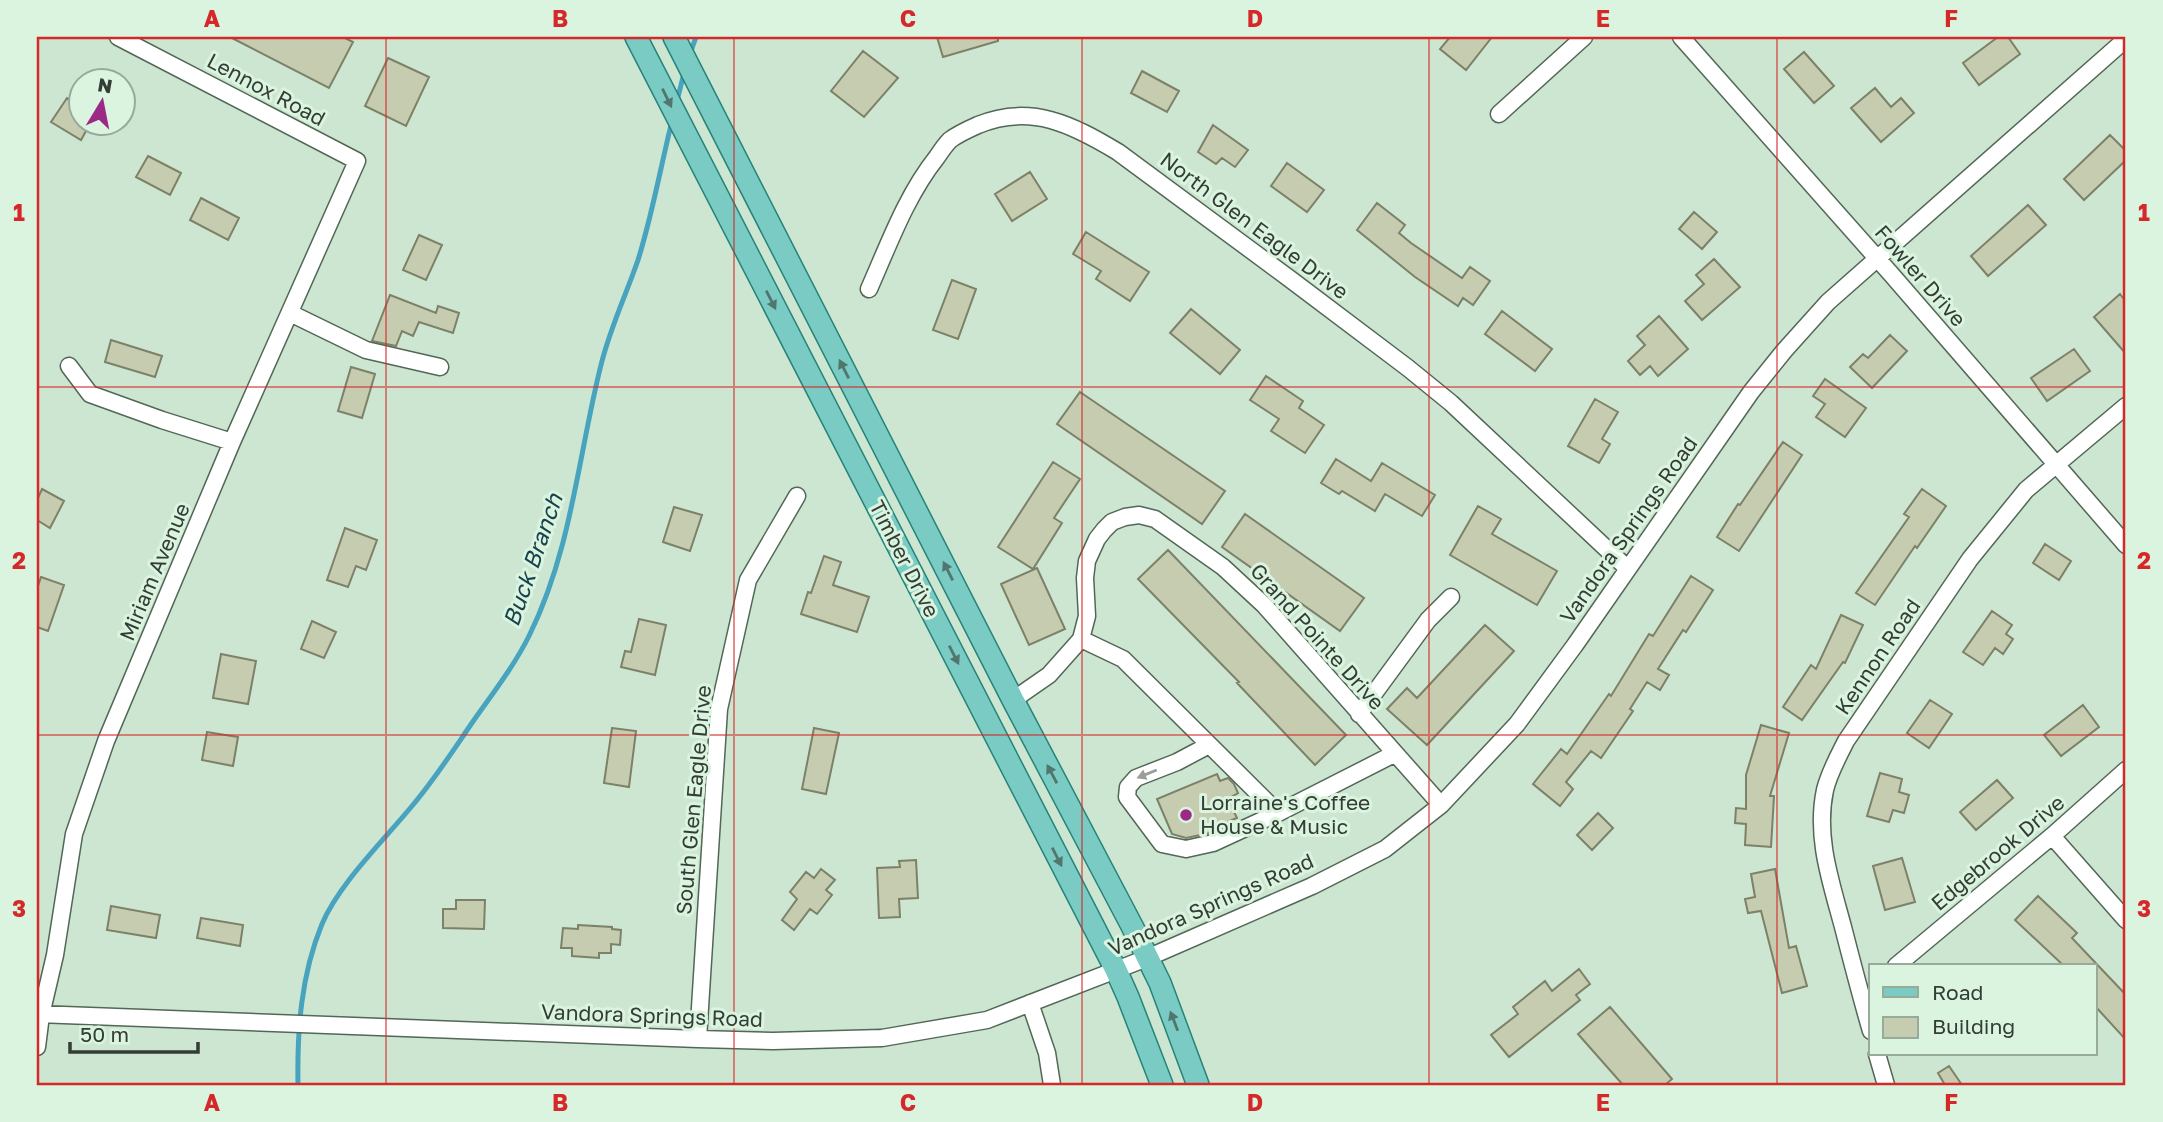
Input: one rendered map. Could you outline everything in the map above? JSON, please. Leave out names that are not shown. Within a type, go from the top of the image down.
[{"type":"main road","name":"Timber Drive","points":[[636,37],[1116,970],[1162,1085]]},
{"type":"main road","name":"Timber Drive","points":[[674,37],[1160,983],[1198,1085]]},
{"type":"street","name":"Lennox Road","points":[[118,37],[357,161]]},
{"type":"street","points":[[1499,114],[1584,37]]},
{"type":"street","name":"Fowler Drive","points":[[1681,37],[2126,545]]},
{"type":"street","name":"Vandora Springs Road","points":[[39,1015],[698,1039],[773,1041],[882,1038],[986,1020],[1147,958],[1312,886],[1385,849],[1441,806],[1517,724],[1751,392],[1784,351],[1828,302],[2126,39]]},
{"type":"street","name":"North Glen Eagle Drive","points":[[869,289],[913,192],[949,141],[968,129],[991,120],[1027,115],[1053,119],[1089,134],[1118,152],[1408,368],[1486,435],[1627,568]]},
{"type":"street","name":"Miriam Avenue","points":[[37,1047],[39,1015],[55,955],[74,834],[106,741],[232,442],[357,161]]},
{"type":"street","points":[[290,313],[366,350],[440,367]]},
{"type":"street","points":[[69,366],[90,394],[232,442]]},
{"type":"street","name":"Kennon Road","points":[[1869,1015],[1866,992],[1825,861],[1822,809],[1832,768],[1846,741],[1970,559],[2026,490],[2126,406]]},
{"type":"street","name":"South Glen Eagle Drive","points":[[698,1039],[719,709],[748,580],[797,496]]},
{"type":"street","name":"Grand Pointe Drive","points":[[1081,639],[1087,616],[1087,561],[1097,539],[1112,522],[1125,517],[1147,516],[1155,519],[1223,566],[1264,605],[1441,806]]},
{"type":"street","points":[[1359,714],[1428,620],[1451,597]]},
{"type":"street","points":[[1013,699],[1049,675],[1081,639],[1123,659],[1278,813]]},
{"type":"street","points":[[1209,744],[1177,762],[1136,778],[1128,787],[1127,797],[1162,844],[1186,849],[1213,842],[1278,813],[1394,754]]},
{"type":"street","name":"Edgebrook Drive","points":[[1898,964],[2052,836],[2126,770]]},
{"type":"street","points":[[2052,836],[2126,920]]},
{"type":"street","points":[[1030,1003],[1046,1053],[1052,1084]]},
{"type":"street","points":[[1878,1056],[1886,1085]]},
{"type":"building","points":[[230,37],[343,37],[353,42],[329,88]]},
{"type":"building","points":[[937,37],[998,37],[998,41],[943,57]]},
{"type":"building","points":[[1450,37],[1492,37],[1466,70],[1440,49]]},
{"type":"building","points":[[1998,37],[2008,37],[2020,54],[1979,85],[1963,63]]},
{"type":"building","points":[[863,51],[898,78],[864,117],[831,91]]},
{"type":"building","points":[[1804,52],[1834,86],[1814,103],[1784,69]]},
{"type":"building","points":[[388,58],[429,77],[406,126],[365,106]]},
{"type":"building","points":[[1142,71],[1179,91],[1167,112],[1131,93]]},
{"type":"building","points":[[1875,88],[1891,107],[1901,98],[1914,113],[1881,142],[1851,108]]},
{"type":"building","points":[[66,100],[66,131],[51,122]]},
{"type":"building","points":[[1213,125],[1248,150],[1235,167],[1222,158],[1216,164],[1198,152]]},
{"type":"building","points":[[2110,135],[2126,151],[2126,160],[2084,200],[2064,179]]},
{"type":"building","points":[[148,156],[181,173],[170,195],[136,177]]},
{"type":"building","points":[[1287,163],[1324,190],[1307,212],[1271,186]]},
{"type":"building","points":[[1030,172],[1047,199],[1012,221],[995,194]]},
{"type":"building","points":[[201,198],[239,218],[228,240],[190,220]]},
{"type":"building","points":[[1377,203],[1405,225],[1399,233],[1411,243],[1462,278],[1470,267],[1490,281],[1473,305],[1463,298],[1458,306],[1415,277],[1357,230]]},
{"type":"building","points":[[2028,205],[2046,225],[1988,276],[1971,256]]},
{"type":"building","points":[[1694,212],[1717,232],[1702,249],[1679,229]]},
{"type":"building","points":[[1086,232],[1149,272],[1130,301],[1096,279],[1101,271],[1073,254]]},
{"type":"building","points":[[419,235],[442,245],[426,280],[403,270]]},
{"type":"building","points":[[1714,259],[1740,287],[1702,320],[1685,301],[1704,284],[1696,275]]},
{"type":"building","points":[[952,280],[976,289],[958,339],[933,330]]},
{"type":"building","points":[[2120,294],[2126,302],[2126,354],[2094,317]]},
{"type":"building","points":[[390,295],[436,313],[438,306],[459,313],[453,333],[419,322],[413,336],[402,331],[396,346],[372,341]]},
{"type":"building","points":[[1191,309],[1240,350],[1220,374],[1170,333]]},
{"type":"building","points":[[1502,311],[1552,349],[1535,371],[1485,334]]},
{"type":"building","points":[[1659,316],[1688,349],[1658,376],[1650,366],[1640,375],[1628,361],[1645,345],[1637,336]]},
{"type":"building","points":[[1890,335],[1907,351],[1872,388],[1850,367],[1863,354],[1868,358]]},
{"type":"building","points":[[111,340],[162,356],[155,377],[105,362]]},
{"type":"building","points":[[2074,349],[2090,371],[2047,401],[2031,378]]},
{"type":"building","points":[[351,367],[375,374],[362,418],[338,411]]},
{"type":"building","points":[[1266,376],[1303,401],[1299,408],[1324,425],[1305,453],[1271,431],[1279,419],[1250,400]]},
{"type":"building","points":[[1825,379],[1866,408],[1845,437],[1816,417],[1825,404],[1813,396]]},
{"type":"building","points":[[1080,392],[1225,491],[1202,524],[1057,424]]},
{"type":"building","points":[[1595,399],[1618,412],[1602,439],[1610,444],[1599,463],[1568,446]]},
{"type":"building","points":[[1783,442],[1802,455],[1739,551],[1717,537]]},
{"type":"building","points":[[1336,459],[1371,481],[1382,463],[1435,495],[1422,516],[1385,494],[1375,511],[1342,491],[1339,494],[1321,483]]},
{"type":"building","points":[[1053,462],[1080,479],[1054,518],[1062,523],[1033,569],[998,547]]},
{"type":"building","points":[[42,489],[64,501],[50,528],[37,520],[37,500]]},
{"type":"building","points":[[1922,489],[1946,506],[1875,605],[1856,593],[1909,517],[1904,514]]},
{"type":"building","points":[[1478,506],[1501,519],[1492,534],[1557,571],[1537,605],[1450,555]]},
{"type":"building","points":[[674,507],[702,515],[690,551],[663,542]]},
{"type":"building","points":[[1245,514],[1364,598],[1340,631],[1222,547]]},
{"type":"building","points":[[345,528],[377,540],[366,570],[356,566],[348,587],[327,580]]},
{"type":"building","points":[[2045,544],[2071,561],[2059,580],[2033,563]]},
{"type":"building","points":[[1168,550],[1346,735],[1315,765],[1237,683],[1239,682],[1138,579]]},
{"type":"building","points":[[824,556],[841,562],[833,585],[869,597],[857,632],[801,614]]},
{"type":"building","points":[[1037,568],[1065,629],[1029,645],[1001,584]]},
{"type":"building","points":[[1691,576],[1713,590],[1658,669],[1669,675],[1660,690],[1647,682],[1630,709],[1633,711],[1601,758],[1591,751],[1566,782],[1573,789],[1560,806],[1533,784],[1561,749],[1567,754],[1609,694],[1611,696],[1649,634],[1653,636]]},
{"type":"building","points":[[41,577],[64,585],[48,631],[37,627],[37,589]]},
{"type":"building","points":[[1992,611],[2012,625],[2006,634],[2013,639],[2003,654],[1995,648],[1983,665],[1963,652]]},
{"type":"building","points":[[1841,615],[1863,625],[1845,663],[1843,662],[1802,720],[1783,707],[1811,665],[1816,669]]},
{"type":"building","points":[[639,619],[666,625],[655,675],[621,667],[625,651],[631,652]]},
{"type":"building","points":[[312,621],[336,632],[324,658],[301,649]]},
{"type":"building","points":[[1485,625],[1514,651],[1427,745],[1387,709],[1407,688],[1417,698]]},
{"type":"building","points":[[221,654],[256,661],[248,704],[213,698]]},
{"type":"building","points":[[1930,700],[1952,714],[1929,748],[1907,733]]},
{"type":"building","points":[[2083,705],[2099,727],[2061,756],[2044,735]]},
{"type":"building","points":[[1761,725],[1789,733],[1770,796],[1774,796],[1771,847],[1745,845],[1746,824],[1735,823],[1736,808],[1746,809],[1746,775]]},
{"type":"building","points":[[612,728],[636,731],[629,787],[604,783]]},
{"type":"building","points":[[814,728],[839,733],[826,794],[802,789]]},
{"type":"building","points":[[207,732],[238,737],[233,766],[202,760]]},
{"type":"building","points":[[1880,773],[1902,779],[1899,792],[1909,795],[1904,813],[1893,810],[1889,822],[1867,816]]},
{"type":"building","points":[[1217,774],[1220,781],[1228,778],[1234,784],[1238,793],[1228,799],[1237,818],[1210,829],[1210,833],[1186,838],[1172,834],[1157,799]]},
{"type":"building","points":[[1997,780],[2013,798],[1976,830],[1960,812]]},
{"type":"building","points":[[1598,813],[1613,828],[1592,850],[1577,835]]},
{"type":"building","points":[[1902,858],[1915,902],[1885,910],[1873,866]]},
{"type":"building","points":[[916,860],[918,898],[899,899],[900,917],[879,918],[877,868],[900,867],[899,861]]},
{"type":"building","points":[[821,869],[835,880],[826,890],[832,895],[817,914],[810,909],[794,930],[782,920],[797,899],[790,892],[806,872],[814,878]]},
{"type":"building","points":[[1775,869],[1789,948],[1796,946],[1807,986],[1782,993],[1761,911],[1748,913],[1745,899],[1755,897],[1751,874]]},
{"type":"building","points":[[2038,896],[2077,933],[2072,938],[2126,995],[2126,1040],[2096,1007],[2096,964],[2062,964],[2015,920]]},
{"type":"building","points":[[456,900],[485,900],[484,929],[443,928],[443,909],[456,909]]},
{"type":"building","points":[[111,906],[160,915],[156,938],[107,930]]},
{"type":"building","points":[[201,918],[243,925],[240,946],[197,938]]},
{"type":"building","points":[[578,925],[621,930],[620,945],[611,944],[611,953],[599,953],[599,958],[572,956],[572,948],[561,948],[563,928],[578,929]]},
{"type":"building","points":[[1579,969],[1590,984],[1576,995],[1580,1000],[1509,1057],[1491,1035],[1518,1014],[1513,1007],[1545,981],[1552,991]]},
{"type":"building","points":[[1610,1007],[1672,1079],[1665,1085],[1623,1085],[1578,1034]]},
{"type":"building","points":[[1949,1066],[1962,1085],[1945,1085],[1938,1073]]},
{"type":"waterway","name":"Buck Branch","points":[[690,54],[696,37]]},
{"type":"waterway","name":"Buck Branch","points":[[677,101],[684,73]]},
{"type":"waterway","name":"Buck Branch","points":[[298,1085],[298,1044],[305,983],[322,924],[339,893],[420,796],[503,679],[529,636],[543,603],[565,536],[601,365],[643,243],[672,121]]},
{"type":"place","name":"Lorraine's Coffee House & Music","points":[[1186,815]]}]
